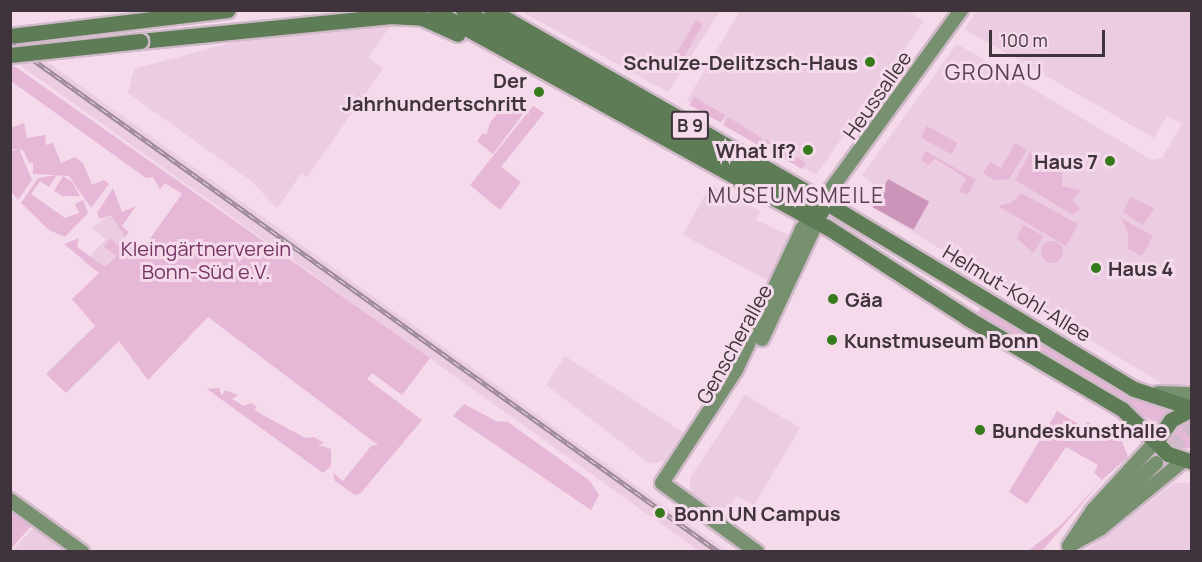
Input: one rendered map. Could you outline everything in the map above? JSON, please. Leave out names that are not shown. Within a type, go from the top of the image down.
[{"type":"main road","points":[[10,36],[227,10]]},
{"type":"main road","points":[[321,22],[343,10]]},
{"type":"main road","points":[[463,10],[666,120]]},
{"type":"main road","name":"B 9","points":[[491,10],[818,212],[1122,409],[1157,440],[1168,454],[1189,460]]},
{"type":"main road","points":[[10,55],[390,15],[429,15],[639,126]]},
{"type":"main road","name":"B 9","points":[[429,15],[572,83],[639,126],[818,212]]},
{"type":"main road","points":[[572,83],[666,120]]},
{"type":"main road","name":"Helmut-Kohl-Allee","points":[[818,212],[1134,389],[1191,409]]},
{"type":"main road","name":"B 9","points":[[1157,440],[1171,420],[1191,409]]},
{"type":"street","name":"Heussallee","points":[[818,212],[961,10]]},
{"type":"street","name":"Genscherallee","points":[[757,552],[665,486],[733,377],[818,212]]},
{"type":"street","points":[[1134,389],[1191,394]]},
{"type":"street","points":[[1066,549],[1092,510],[1157,440]]},
{"type":"street","points":[[1066,549],[1101,528],[1189,460]]},
{"type":"street","points":[[1066,549],[1156,463]]},
{"type":"street","points":[[10,500],[82,552]]},
{"type":"shaded area","points":[[521,11],[720,11],[668,92]]},
{"type":"shaded area","points":[[740,11],[907,11],[924,21],[816,175],[687,100]]},
{"type":"shaded area","points":[[977,11],[1191,11],[1191,386],[1166,386],[870,206],[881,189],[862,175],[957,44],[1152,160],[1162,158],[1182,124],[1167,116],[1154,138],[964,29]]},
{"type":"shaded area","points":[[390,19],[391,25],[368,57],[383,69],[307,177],[301,174],[277,208],[251,181],[128,93],[134,69],[256,36]]},
{"type":"shaded area","points":[[10,35],[727,551],[699,551],[24,68],[11,57]]},
{"type":"shaded area","points":[[888,179],[929,202],[914,230],[872,207]]},
{"type":"shaded area","points":[[711,184],[760,211],[756,220],[788,235],[769,281],[683,235]]},
{"type":"shaded area","points":[[111,215],[125,237],[119,245],[123,250],[99,273],[84,262],[106,239],[91,228]]},
{"type":"shaded area","points":[[565,356],[683,432],[664,461],[650,464],[546,385]]},
{"type":"shaded area","points":[[745,395],[800,428],[754,505],[736,496],[730,506],[716,511],[690,493],[690,478]]},
{"type":"shaded area","points":[[1175,483],[1191,483],[1191,551],[1085,551]]},
{"type":"shaded area","points":[[36,525],[72,551],[11,552]]},
{"type":"green space","points":[[696,20],[703,24],[683,58],[676,54]]},
{"type":"green space","name":"Kleingärtnerverein Bonn-Süd e.V.","points":[[10,63],[430,358],[402,395],[372,373],[367,379],[422,420],[360,494],[355,495],[335,481],[333,473],[343,481],[371,446],[378,445],[208,317],[148,380],[119,341],[66,393],[46,374],[95,326],[72,299],[99,273],[64,244],[79,238],[77,247],[105,267],[117,256],[104,247],[110,238],[118,245],[123,239],[141,251],[182,194],[165,183],[160,189],[153,177],[146,178],[11,81]]},
{"type":"green space","points":[[694,97],[725,115],[721,123],[690,105]]},
{"type":"green space","points":[[508,102],[523,114],[493,154],[477,141],[483,133],[486,135],[491,121]]},
{"type":"green space","points":[[533,106],[544,113],[501,167],[521,182],[500,210],[470,185]]},
{"type":"green space","points":[[728,117],[762,138],[758,145],[723,125]]},
{"type":"green space","points":[[24,123],[27,138],[45,135],[46,145],[53,143],[61,163],[75,157],[83,163],[92,185],[104,180],[109,184],[91,208],[69,176],[33,174],[33,162],[29,163],[23,150],[11,149],[11,128]]},
{"type":"green space","points":[[927,126],[958,143],[951,154],[921,137]]},
{"type":"green space","points":[[766,139],[806,163],[802,169],[761,146]]},
{"type":"green space","points":[[1015,143],[1027,150],[1009,179],[994,180],[983,173],[990,162],[1001,168]]},
{"type":"green space","points":[[19,149],[32,180],[18,200],[11,191],[10,151]]},
{"type":"green space","points":[[926,151],[976,180],[968,194],[959,192],[966,178],[935,159],[924,169],[928,164],[921,160]]},
{"type":"green space","points":[[1030,152],[1047,167],[1062,172],[1062,186],[1081,190],[1073,200],[1080,209],[1073,215],[1015,180]]},
{"type":"green space","points":[[57,175],[49,187],[40,181],[31,194],[65,218],[79,213],[75,204],[83,200],[88,213],[65,237],[49,230],[21,203],[38,178]]},
{"type":"green space","points":[[63,176],[72,182],[80,196],[62,196],[54,191]]},
{"type":"green space","points":[[113,188],[122,212],[136,206],[122,226],[129,232],[125,237],[111,215],[100,219],[97,213]]},
{"type":"green space","points":[[1021,193],[1078,224],[1066,246],[998,206],[1011,203]]},
{"type":"green space","points":[[1131,197],[1154,208],[1143,225],[1123,212]]},
{"type":"green space","points":[[1121,218],[1153,236],[1142,256],[1128,249],[1128,232]]},
{"type":"green space","points":[[1023,225],[1044,236],[1033,253],[1017,238]]},
{"type":"green space","points":[[1052,241],[1060,244],[1063,252],[1060,260],[1052,263],[1044,260],[1041,252],[1044,244]]},
{"type":"green space","points":[[983,304],[1133,398],[1169,412],[1159,425],[975,317]]},
{"type":"green space","points":[[219,388],[222,396],[225,390],[238,395],[232,399],[244,406],[251,403],[257,407],[254,410],[305,438],[314,437],[324,443],[318,445],[331,449],[331,466],[323,473],[207,389]]},
{"type":"green space","points":[[464,404],[496,421],[508,422],[590,481],[599,495],[591,510],[453,416]]},
{"type":"green space","points":[[1057,411],[1083,427],[1087,422],[1121,439],[1128,457],[1103,479],[1042,551],[1028,551],[1062,524],[1102,480],[1094,473],[1098,465],[1066,447],[1027,504],[1009,492]]},
{"type":"green space","points":[[1186,420],[1191,421],[1192,447],[1186,449],[1176,444],[1171,435],[1175,425]]},
{"type":"green space","points":[[11,508],[33,524],[11,549]]},
{"type":"tunnel","points":[[1156,463],[1192,429]]},
{"type":"railway","points":[[10,43],[719,552]]},
{"type":"place","name":"Schulze-Delitzsch-Haus","points":[[870,62]]},
{"type":"place","name":"Der Jahrhundertschritt","points":[[539,92]]},
{"type":"place","name":"What If?","points":[[808,150]]},
{"type":"place","name":"Haus 7","points":[[1110,161]]},
{"type":"place","name":"Haus 4","points":[[1096,268]]},
{"type":"place","name":"Gäa","points":[[833,299]]},
{"type":"place","name":"Kunstmuseum Bonn","points":[[832,340]]},
{"type":"place","name":"Bundeskunsthalle","points":[[980,430]]},
{"type":"place","name":"Bonn UN Campus","points":[[660,513]]},
{"type":"district","name":"GRONAU","points":[[994,73]]},
{"type":"district","name":"MUSEUMSMEILE","points":[[796,195]]}]
